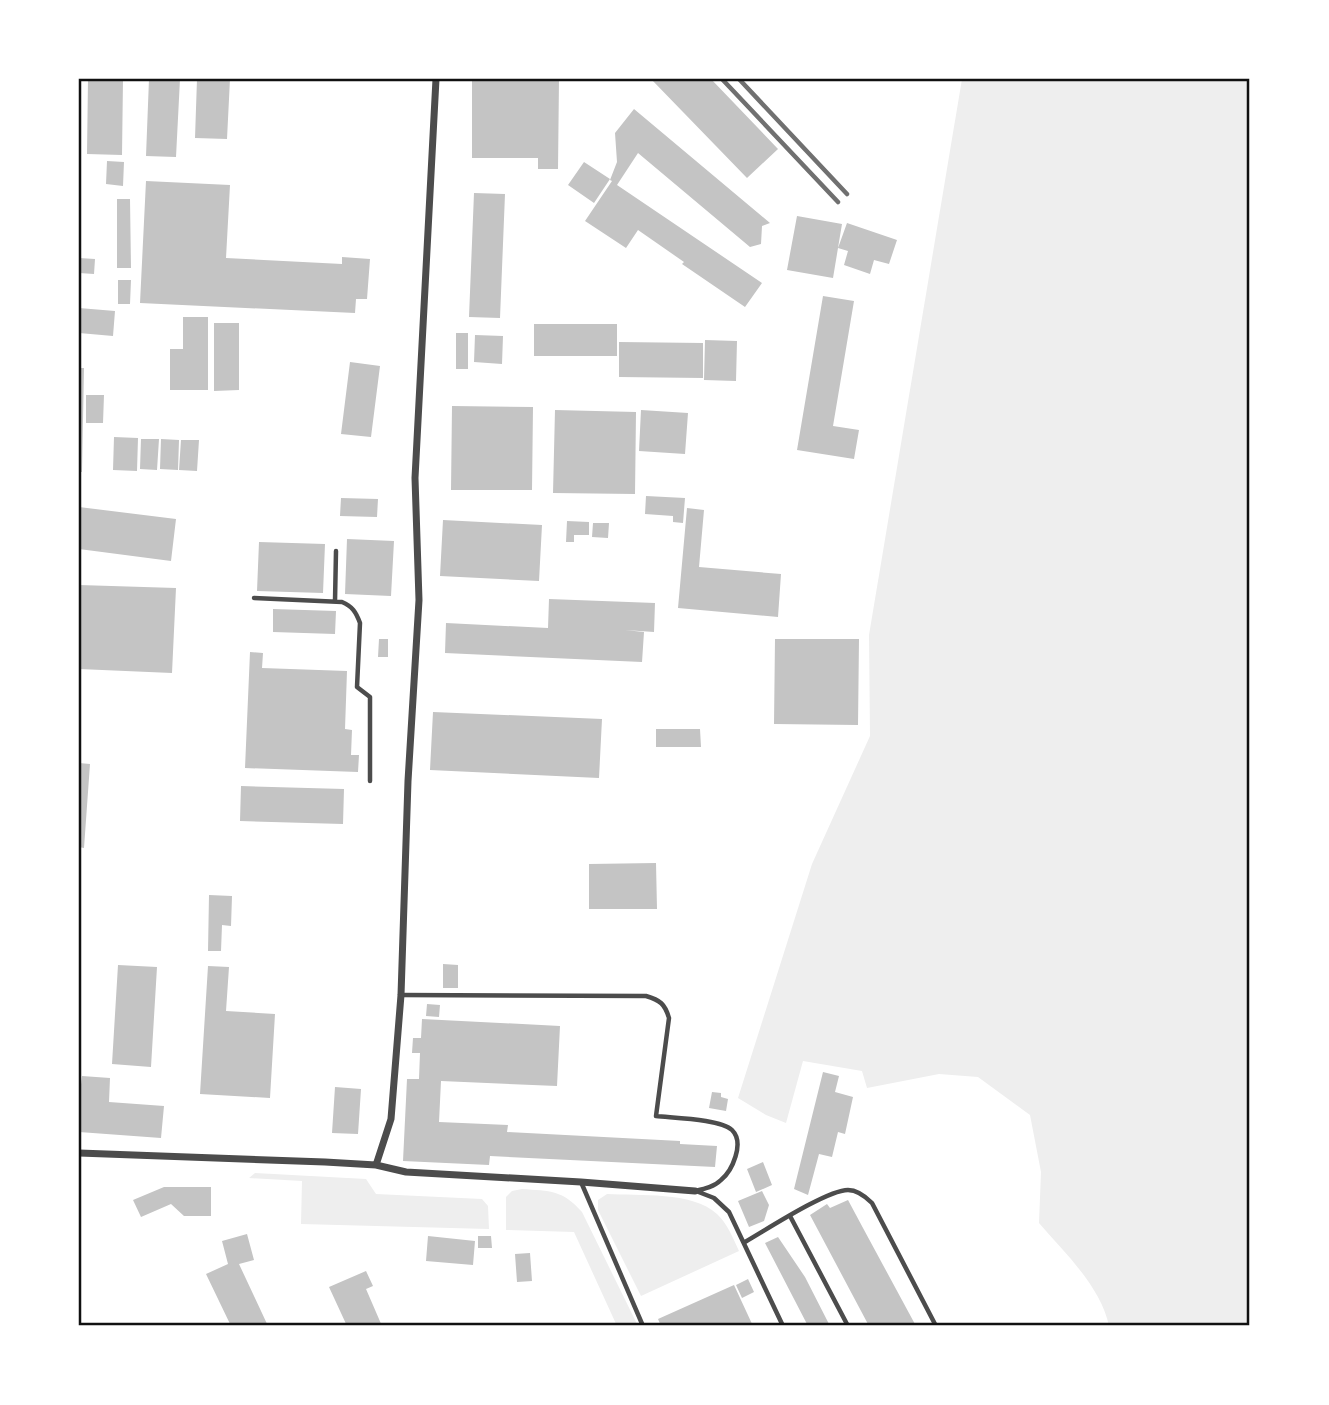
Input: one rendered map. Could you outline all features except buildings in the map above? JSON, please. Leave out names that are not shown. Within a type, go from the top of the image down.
[{"type":"street","points":[[376,1165],[391,1119],[401,995],[408,782],[419,600],[415,478],[436,79]]},
{"type":"street","points":[[79,1153],[376,1165],[406,1172],[695,1191]]},
{"type":"lane","points":[[335,601],[336,551]]},
{"type":"lane","points":[[254,598],[335,601],[349,605],[356,613],[360,623],[357,687],[370,697],[370,781]]},
{"type":"lane","points":[[401,995],[646,996],[658,999],[666,1006],[669,1018],[656,1116],[720,1124],[732,1130],[737,1138],[730,1170],[721,1181],[711,1187],[695,1191]]},
{"type":"lane","points":[[581,1182],[643,1326]]},
{"type":"lane","points":[[745,1242],[834,1194],[848,1190],[863,1194],[872,1203],[936,1326]]},
{"type":"lane","points":[[695,1191],[714,1198],[729,1212],[783,1326]]},
{"type":"lane","points":[[790,1216],[848,1326]]},
{"type":"shaded area","points":[[962,79],[1250,79],[1250,1326],[1109,1326],[1105,1312],[1090,1284],[1039,1223],[1041,1172],[1030,1115],[978,1077],[939,1074],[867,1088],[862,1071],[803,1061],[786,1123],[766,1115],[738,1098],[812,864],[870,736],[869,635]]},
{"type":"shaded area","points":[[255,1173],[366,1179],[376,1194],[482,1199],[488,1206],[489,1229],[301,1224],[302,1181],[249,1178]]},
{"type":"shaded area","points":[[522,1189],[555,1193],[569,1199],[582,1212],[638,1326],[617,1326],[574,1232],[506,1230],[506,1197],[512,1191]]},
{"type":"shaded area","points":[[607,1194],[665,1196],[694,1201],[717,1214],[730,1231],[739,1251],[641,1296],[598,1210],[598,1200]]},
{"type":"railway","points":[[722,79],[838,202]]},
{"type":"railway","points":[[739,79],[847,194]]}]
